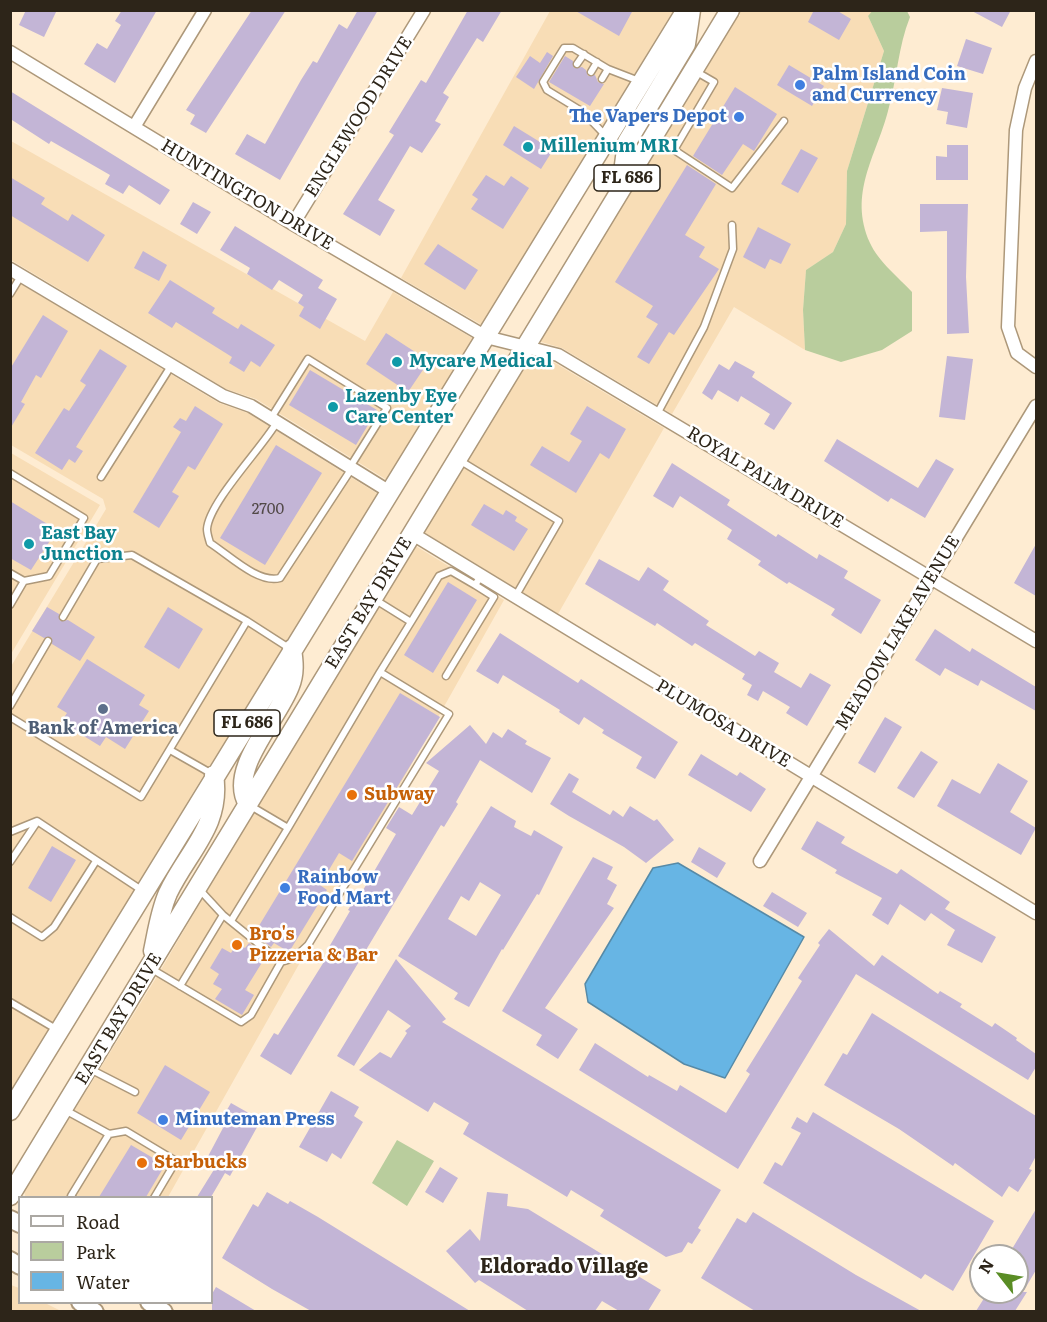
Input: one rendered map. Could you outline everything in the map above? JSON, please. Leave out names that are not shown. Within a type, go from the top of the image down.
[{"type":"main road","name":"FL 686","points":[[10,1111],[214,775],[686,10]]},
{"type":"main road","points":[[621,188],[627,141],[686,44],[691,10]]},
{"type":"main road","name":"EAST BAY DRIVE","points":[[10,1197],[90,1068],[456,458],[730,10]]},
{"type":"main road","points":[[248,804],[243,796],[242,783],[246,766],[290,687],[294,668],[292,650]]},
{"type":"main road","points":[[149,968],[169,893],[214,813],[217,790],[214,775]]},
{"type":"street","points":[[134,127],[205,10]]},
{"type":"street","name":"ENGLEWOOD DRIVE","points":[[293,224],[424,10]]},
{"type":"street","name":"HUNTINGTON DRIVE","points":[[10,52],[293,224],[486,337]]},
{"type":"street","points":[[1036,61],[1025,88],[1016,130],[1008,327],[1017,353],[1036,367]]},
{"type":"street","points":[[10,269],[223,396],[251,406],[390,492]]},
{"type":"street","name":"ROYAL PALM DRIVE","points":[[486,337],[558,355],[1036,641]]},
{"type":"street","name":"MEADOW LAKE AVENUE","points":[[760,861],[1036,406]]},
{"type":"street","name":"PLUMOSA DRIVE","points":[[411,533],[478,581],[515,597],[1036,913]]},
{"type":"lane","points":[[608,138],[583,112],[548,90],[543,82],[564,48],[573,48],[608,69],[642,82]]},
{"type":"lane","points":[[577,64],[584,54]]},
{"type":"lane","points":[[591,72],[597,62]]},
{"type":"lane","points":[[602,79],[608,69]]},
{"type":"lane","points":[[674,150],[714,82],[694,70]]},
{"type":"lane","points":[[558,96],[562,90]]},
{"type":"lane","points":[[571,104],[576,98]]},
{"type":"lane","points":[[583,112],[587,104]]},
{"type":"lane","points":[[653,136],[732,188],[784,121]]},
{"type":"lane","points":[[657,414],[704,327],[733,249],[732,225]]},
{"type":"lane","points":[[10,294],[22,276]]},
{"type":"lane","points":[[308,359],[387,408],[280,578],[271,580],[210,543],[207,531],[210,519],[274,420],[308,359]]},
{"type":"lane","points":[[101,477],[172,365]]},
{"type":"lane","points":[[456,458],[559,521],[515,597]]},
{"type":"lane","points":[[10,473],[84,518],[49,576],[24,580],[10,573]]},
{"type":"lane","points":[[63,617],[97,559],[132,555],[247,621],[292,650]]},
{"type":"lane","points":[[231,921],[411,622],[440,576],[451,571],[478,581],[494,597],[446,676]]},
{"type":"lane","points":[[10,605],[24,580]]},
{"type":"lane","points":[[372,598],[411,622]]},
{"type":"lane","points":[[10,717],[141,797],[247,621]]},
{"type":"lane","points":[[10,706],[48,641]]},
{"type":"lane","points":[[149,968],[243,1022],[251,1015],[281,962],[294,958],[308,945],[449,714],[380,672]]},
{"type":"lane","points":[[170,750],[214,775]]},
{"type":"lane","points":[[248,804],[288,828]]},
{"type":"lane","points":[[37,821],[144,892]]},
{"type":"lane","points":[[10,832],[37,821]]},
{"type":"lane","points":[[10,862],[37,821]]},
{"type":"lane","points":[[10,917],[42,937],[54,927],[96,861]]},
{"type":"lane","points":[[198,888],[223,915],[281,962]]},
{"type":"lane","points":[[180,986],[223,915]]},
{"type":"lane","points":[[10,1002],[59,1031]]},
{"type":"lane","points":[[90,1068],[135,1092]]},
{"type":"lane","points":[[64,1110],[109,1134],[126,1131],[176,1161],[155,1196]]},
{"type":"lane","points":[[71,1196],[109,1134]]},
{"type":"shaded area","points":[[550,11],[673,11],[482,325],[401,278]]},
{"type":"shaded area","points":[[740,11],[873,11],[868,16],[884,51],[847,171],[846,224],[833,252],[806,270],[803,310],[805,350],[734,307],[672,414],[562,348],[538,341],[626,197],[629,197],[629,191],[737,16],[740,16]]},
{"type":"shaded area","points":[[11,141],[365,341],[393,292],[474,339],[387,480],[256,399],[226,389],[11,260]]},
{"type":"shaded area","points":[[11,278],[219,403],[248,413],[378,494],[287,641],[283,641],[284,647],[209,767],[204,767],[205,773],[11,1093],[10,668],[106,509],[103,499],[11,445]]},
{"type":"shaded area","points":[[530,355],[555,363],[664,428],[558,614],[422,531]]},
{"type":"shaded area","points":[[11,453],[100,505],[11,654]]},
{"type":"shaded area","points":[[414,545],[504,600],[169,1196],[25,1196],[24,1192],[156,978],[254,811],[259,808],[258,805]]},
{"type":"shaded area","points":[[11,1285],[18,1288],[18,1304],[47,1304],[61,1311],[11,1311]]},
{"type":"green space","points":[[873,10],[907,11],[910,17],[888,111],[866,176],[862,208],[864,225],[874,250],[883,263],[912,292],[912,331],[882,350],[841,362],[805,350],[803,310],[806,270],[833,252],[846,224],[847,171],[884,51],[868,16]]},
{"type":"green space","points":[[397,1140],[434,1161],[407,1206],[372,1183]]},
{"type":"water","points":[[678,863],[804,937],[725,1078],[684,1064],[588,1002],[585,984],[653,868]]},
{"type":"building","points":[[26,10],[57,10],[44,37],[19,25]]},
{"type":"building","points":[[122,10],[157,10],[115,83],[84,64],[97,43],[107,49],[121,25],[115,21]]},
{"type":"building","points":[[252,10],[286,10],[206,133],[190,124],[195,115],[186,110]]},
{"type":"building","points":[[358,10],[378,10],[280,180],[235,154],[247,134],[265,144],[313,61],[317,63],[339,24],[347,29]]},
{"type":"building","points":[[468,10],[502,10],[483,42],[477,38],[443,93],[449,97],[435,121],[441,124],[422,153],[410,146],[378,200],[395,210],[380,236],[343,214],[394,135],[389,132],[421,80],[426,83]]},
{"type":"building","points":[[574,10],[633,10],[619,36]]},
{"type":"building","points":[[814,10],[836,10],[851,19],[839,40],[808,22]]},
{"type":"building","points":[[970,10],[1011,10],[1002,27]]},
{"type":"building","points":[[966,39],[992,48],[983,74],[957,66]]},
{"type":"building","points":[[547,52],[553,56],[534,89],[516,77],[530,56],[540,63]]},
{"type":"building","points":[[565,56],[573,61],[574,68],[582,67],[588,76],[595,75],[598,82],[604,84],[590,106],[549,82]]},
{"type":"building","name":"Palm Island Coin and Currency","points":[[789,65],[824,86],[812,106],[777,85]]},
{"type":"building","points":[[735,87],[777,114],[754,151],[743,144],[722,175],[693,156]]},
{"type":"building","points":[[942,88],[973,93],[967,128],[946,124],[948,112],[937,110]]},
{"type":"building","points":[[10,91],[170,190],[160,205],[129,185],[123,194],[105,184],[110,175],[51,141],[49,144],[12,120],[10,122]]},
{"type":"building","name":"Millenium MRI","points":[[514,126],[553,150],[541,169],[503,145]]},
{"type":"building","points":[[947,145],[968,145],[968,180],[936,180],[936,156],[947,157]]},
{"type":"building","points":[[801,149],[818,158],[798,193],[781,184]]},
{"type":"building","points":[[687,165],[716,184],[685,235],[705,247],[699,257],[719,269],[674,335],[669,332],[649,364],[637,357],[658,324],[646,317],[653,306],[615,282]]},
{"type":"building","points":[[486,175],[504,186],[511,176],[529,188],[503,229],[471,209],[478,199],[472,195]]},
{"type":"building","points":[[10,177],[45,198],[41,204],[68,221],[72,214],[105,235],[88,262],[10,215]]},
{"type":"building","points":[[193,202],[211,212],[197,234],[180,224]]},
{"type":"building","points":[[920,204],[968,204],[966,277],[969,333],[947,334],[947,231],[920,232]]},
{"type":"building","points":[[235,226],[323,280],[318,288],[337,299],[320,329],[299,316],[304,307],[298,303],[303,295],[279,280],[272,290],[247,274],[250,268],[220,250]]},
{"type":"building","points":[[758,227],[791,244],[781,264],[770,259],[765,269],[743,257]]},
{"type":"building","points":[[438,244],[478,270],[465,290],[424,264]]},
{"type":"building","points":[[143,251],[167,265],[159,281],[134,268]]},
{"type":"building","points":[[170,280],[215,308],[212,313],[238,329],[241,324],[275,345],[260,367],[251,361],[244,372],[229,363],[232,357],[176,322],[172,328],[148,313]]},
{"type":"building","points":[[43,315],[68,331],[41,378],[36,375],[21,402],[25,404],[10,429],[10,369]]},
{"type":"building","name":"Mycare Medical","points":[[386,333],[429,361],[408,392],[366,364]]},
{"type":"building","points":[[100,349],[127,366],[76,447],[83,451],[75,463],[69,459],[62,470],[35,453],[64,408],[69,411],[86,385],[80,381]]},
{"type":"building","points":[[947,356],[973,359],[965,420],[939,417]]},
{"type":"building","points":[[735,361],[755,372],[752,377],[792,403],[774,430],[764,424],[770,414],[741,396],[738,402],[718,390],[712,400],[702,393],[719,364],[729,370]]},
{"type":"building","name":"Lazenby Eye Care Center","points":[[310,370],[377,410],[356,445],[289,405]]},
{"type":"building","points":[[195,406],[223,424],[195,470],[188,466],[172,492],[179,496],[159,528],[133,512],[181,432],[173,427],[180,418],[186,421]]},
{"type":"building","points":[[587,406],[626,429],[609,459],[600,453],[576,493],[530,465],[542,446],[569,462],[582,441],[570,434]]},
{"type":"building","points":[[837,439],[918,488],[936,459],[954,469],[925,518],[891,498],[888,502],[824,461]]},
{"type":"building","points":[[276,445],[322,473],[265,565],[220,538]]},
{"type":"building","points":[[672,463],[730,500],[727,505],[776,537],[778,534],[817,559],[819,554],[848,571],[844,578],[881,600],[861,634],[831,615],[835,609],[789,582],[787,584],[758,565],[761,561],[727,539],[732,530],[680,496],[673,508],[653,496]]},
{"type":"building","name":"East Bay Junction","points":[[10,501],[57,530],[31,570],[10,558]]},
{"type":"building","points":[[484,504],[503,515],[506,510],[517,517],[515,521],[528,529],[514,551],[471,525]]},
{"type":"building","points":[[1036,544],[1036,596],[1014,583]]},
{"type":"building","points":[[599,559],[639,581],[648,567],[669,581],[663,590],[709,621],[706,625],[755,656],[759,651],[779,663],[774,672],[801,688],[810,673],[831,685],[807,726],[786,713],[790,707],[763,691],[758,701],[747,695],[752,685],[742,679],[745,674],[695,643],[692,646],[657,623],[655,626],[585,584]]},
{"type":"building","points":[[448,582],[477,600],[433,673],[404,655]]},
{"type":"building","points":[[47,607],[59,614],[60,621],[68,620],[95,637],[80,661],[52,644],[51,637],[44,638],[32,631]]},
{"type":"building","points":[[168,607],[203,629],[179,669],[144,647]]},
{"type":"building","points":[[935,629],[970,652],[972,648],[1036,687],[1036,711],[981,680],[978,686],[945,668],[940,676],[915,660]]},
{"type":"building","points":[[500,633],[578,683],[581,679],[678,742],[655,779],[636,768],[642,757],[602,733],[604,730],[584,717],[579,725],[559,712],[560,710],[503,675],[498,684],[476,671]]},
{"type":"building","name":"Bank of America","points":[[87,659],[145,695],[139,705],[149,711],[125,749],[106,737],[100,746],[61,722],[67,713],[57,707]]},
{"type":"building","points":[[400,693],[440,717],[352,861],[339,853],[320,885],[327,890],[289,952],[274,943],[271,947],[254,934]]},
{"type":"building","points":[[885,717],[902,727],[875,773],[858,763]]},
{"type":"building","points":[[470,725],[486,744],[493,732],[502,738],[508,729],[527,741],[525,744],[551,758],[532,793],[480,760],[456,802],[458,804],[444,827],[441,825],[291,1075],[260,1056],[274,1033],[278,1035],[332,949],[329,947],[350,911],[348,910],[357,895],[359,897],[396,834],[386,828],[399,807],[412,815],[439,771],[426,763]]},
{"type":"building","points":[[921,751],[938,762],[914,798],[897,788]]},
{"type":"building","points":[[701,754],[737,776],[740,772],[766,789],[751,812],[688,775]]},
{"type":"building","points":[[998,763],[1028,781],[1010,812],[1036,828],[1021,855],[937,806],[952,779],[980,794]]},
{"type":"building","points":[[569,773],[579,779],[572,792],[610,815],[613,810],[623,817],[630,806],[654,821],[657,819],[674,840],[646,863],[624,847],[550,804]]},
{"type":"building","points":[[491,806],[516,821],[514,827],[531,836],[534,830],[563,847],[539,895],[537,894],[502,949],[469,1007],[454,999],[458,993],[398,956]],"holes":[[[480,882],[501,895],[476,936],[448,919],[461,896],[469,901]]]},
{"type":"building","points":[[817,821],[845,837],[841,843],[897,874],[901,869],[950,902],[945,909],[996,937],[982,963],[947,945],[955,930],[931,913],[925,921],[900,904],[888,925],[872,915],[882,898],[835,873],[837,870],[801,849]]},
{"type":"building","points":[[52,846],[76,860],[51,902],[28,888]]},
{"type":"building","points":[[699,847],[726,863],[717,878],[691,862]]},
{"type":"building","points":[[593,857],[613,867],[607,879],[617,885],[607,904],[614,908],[545,1008],[578,1029],[558,1059],[536,1045],[542,1035],[502,1011]]},
{"type":"building","points":[[772,892],[807,913],[798,927],[763,906]]},
{"type":"building","points":[[829,929],[874,966],[882,955],[938,994],[940,991],[962,1004],[960,1007],[992,1027],[995,1023],[1017,1038],[1016,1040],[1036,1054],[1036,1067],[1028,1080],[856,974],[738,1169],[579,1070],[595,1043],[648,1077],[649,1075],[677,1091],[680,1085],[726,1113],[750,1074],[746,1071],[802,981],[798,978],[820,945],[818,943]]},
{"type":"building","points":[[237,943],[245,948],[249,943],[266,956],[245,990],[254,995],[242,1015],[215,999],[222,989],[213,984],[219,974],[210,968],[222,948],[231,953]]},
{"type":"building","points":[[396,959],[446,1019],[442,1022],[721,1190],[698,1228],[701,1230],[692,1244],[688,1242],[682,1252],[666,1257],[600,1216],[604,1210],[571,1190],[567,1197],[463,1134],[469,1123],[434,1102],[428,1112],[359,1070],[380,1052],[391,1058],[407,1033],[405,1031],[411,1026],[388,1010],[354,1066],[337,1056]]},
{"type":"building","points":[[872,1013],[1036,1116],[1036,1156],[1029,1169],[1032,1170],[1018,1192],[1009,1186],[1002,1197],[955,1163],[953,1166],[899,1129],[824,1085],[843,1053],[847,1055]]},
{"type":"building","points":[[165,1065],[210,1092],[181,1140],[137,1113]]},
{"type":"building","points":[[331,1091],[359,1107],[354,1116],[363,1122],[341,1159],[332,1153],[327,1162],[299,1147]]},
{"type":"building","points":[[231,1103],[261,1120],[230,1176],[225,1173],[212,1196],[198,1196],[215,1168],[205,1162],[223,1128],[218,1125]]},
{"type":"building","points":[[813,1112],[994,1221],[981,1244],[969,1244],[969,1264],[953,1291],[925,1274],[921,1279],[763,1183],[775,1162],[782,1166],[801,1133],[791,1128],[797,1117],[807,1123]]},
{"type":"building","points":[[131,1145],[165,1165],[147,1196],[100,1196]]},
{"type":"building","points":[[440,1167],[458,1178],[443,1203],[425,1192]]},
{"type":"building","points":[[267,1192],[288,1204],[290,1201],[318,1217],[470,1311],[311,1311],[272,1289],[222,1258],[253,1204],[258,1207]]},
{"type":"building","points":[[487,1192],[508,1194],[507,1206],[528,1209],[661,1290],[648,1311],[619,1311],[602,1301],[595,1311],[528,1311],[479,1280],[475,1283],[446,1251],[470,1229],[480,1241]]},
{"type":"building","points":[[1036,1209],[1036,1270],[1029,1282],[1029,1244],[1015,1244]]},
{"type":"building","points":[[753,1212],[856,1275],[921,1311],[755,1311],[701,1278],[737,1218],[746,1223]]},
{"type":"building","points":[[216,1287],[256,1311],[212,1311],[213,1292]]},
{"type":"building","points":[[980,1304],[1019,1304],[1015,1311],[976,1311]]},
{"type":"place","name":"Palm Island Coin and Currency","points":[[800,85]]},
{"type":"place","name":"The Vapers Depot","points":[[739,117]]},
{"type":"place","name":"Millenium MRI","points":[[528,147]]},
{"type":"place","name":"Mycare Medical","points":[[397,362]]},
{"type":"place","name":"Lazenby Eye Care Center","points":[[333,407]]},
{"type":"place","name":"East Bay Junction","points":[[29,544]]},
{"type":"place","name":"Bank of America","points":[[103,709]]},
{"type":"place","name":"Subway","points":[[352,795]]},
{"type":"place","name":"Rainbow Food Mart","points":[[285,888]]},
{"type":"place","name":"Bro's Pizzeria & Bar","points":[[237,945]]},
{"type":"place","name":"Minuteman Press","points":[[163,1120]]},
{"type":"place","name":"Starbucks","points":[[142,1163]]},
{"type":"district","name":"Eldorado Village","points":[[564,1267]]}]
